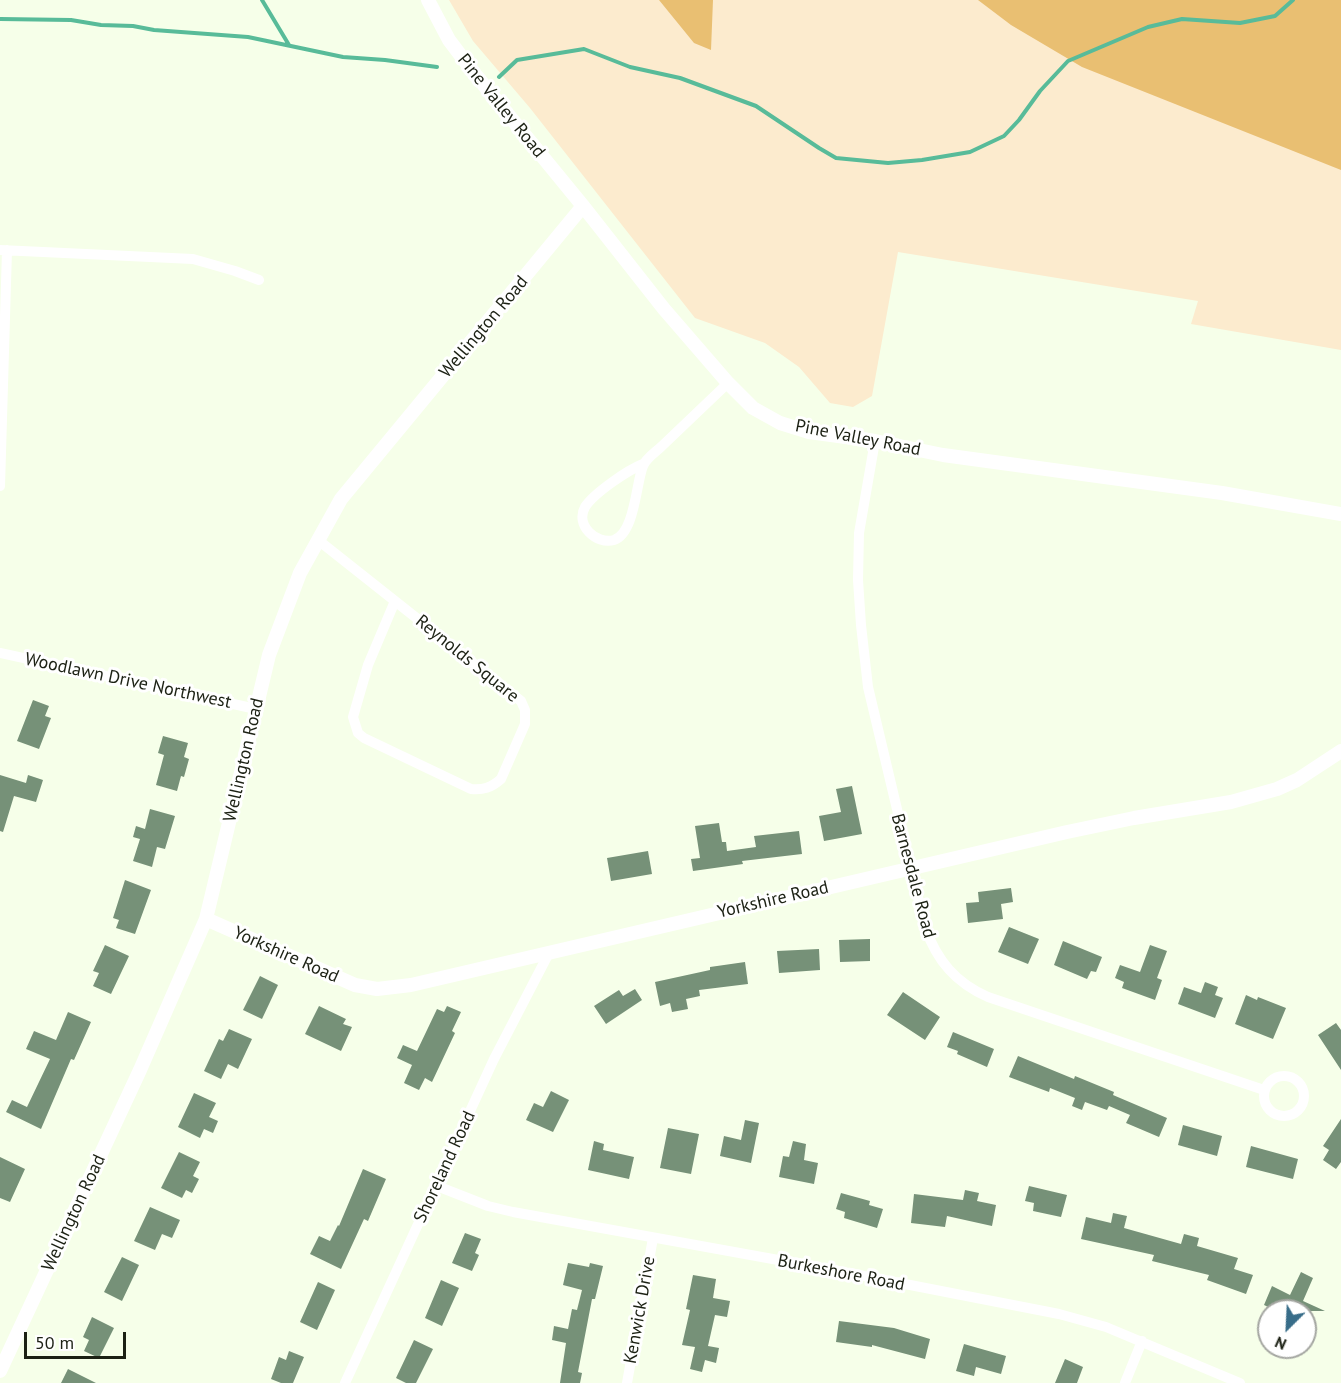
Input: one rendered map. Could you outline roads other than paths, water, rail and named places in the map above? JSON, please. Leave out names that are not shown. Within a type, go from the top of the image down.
[{"type":"street","name":"Pine Valley Road","points":[[428,0],[449,40],[474,74],[664,309],[728,383],[753,408],[780,423],[809,432],[875,441],[943,455],[1166,484],[1341,514]]},
{"type":"street","name":"Wellington Road","points":[[0,1371],[140,1070],[206,919],[269,655],[300,573],[341,499],[583,206]]},
{"type":"street","points":[[0,486],[4,250],[193,259],[259,280]]},
{"type":"street","points":[[643,464],[638,492],[624,533],[615,540],[605,541],[593,537],[586,529],[583,518],[585,508],[629,469],[643,464],[728,383]]},
{"type":"street","name":"Barnesdale Road","points":[[875,441],[859,533],[858,579],[861,625],[868,687],[910,869],[931,945],[950,972],[975,991],[1264,1090]]},
{"type":"street","name":"Reynolds Square","points":[[318,540],[395,601],[521,701],[525,710],[525,724],[501,779],[495,785],[488,788],[471,789],[364,738],[358,733],[354,717],[358,697],[372,655],[395,601]]},
{"type":"street","name":"Woodlawn Drive Northwest","points":[[0,653],[256,709]]},
{"type":"street","name":"Yorkshire Road","points":[[206,919],[355,985],[377,989],[411,985],[1078,830],[1231,802],[1277,789],[1297,780],[1341,751]]},
{"type":"street","name":"Shoreland Road","points":[[345,1383],[494,1059],[549,953]]},
{"type":"street","name":"Burkeshore Road","points":[[436,1186],[488,1206],[513,1212],[828,1269],[1059,1314],[1107,1327],[1240,1383]]},
{"type":"street","name":"Kenwick Drive","points":[[627,1383],[653,1238]]},
{"type":"street","points":[[1125,1383],[1142,1341]]},
{"type":"waterway","points":[[262,0],[289,45]]},
{"type":"waterway","points":[[499,77],[517,60],[584,49],[630,67],[680,78],[756,106],[836,158],[888,163],[922,160],[970,152],[1004,136],[1040,91],[1068,61],[1148,27],[1182,19],[1240,23],[1275,16],[1293,0]]},
{"type":"waterway","points":[[0,19],[71,20],[101,25],[248,37],[343,57],[437,67]]}]
